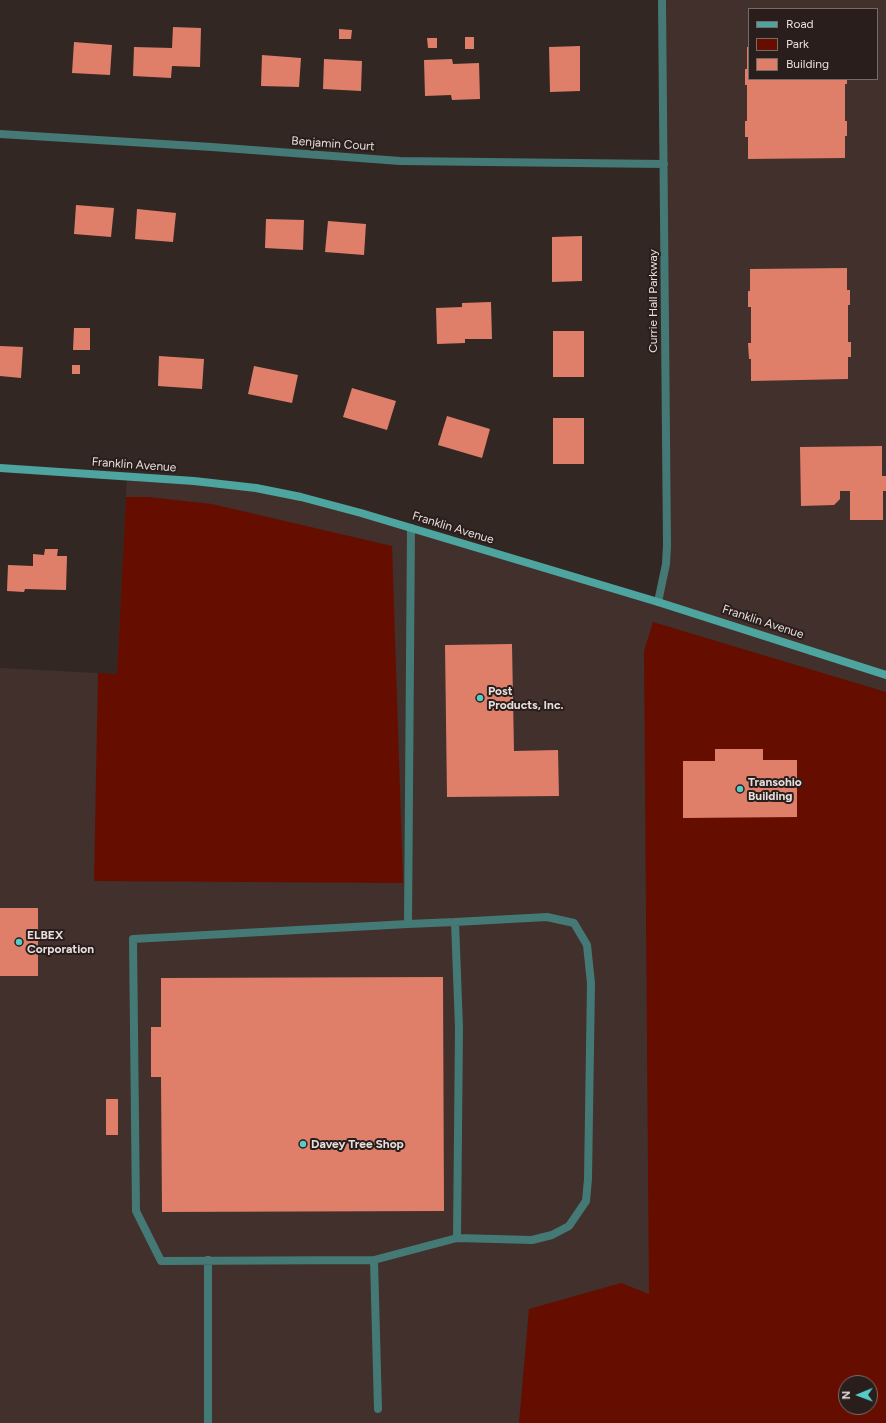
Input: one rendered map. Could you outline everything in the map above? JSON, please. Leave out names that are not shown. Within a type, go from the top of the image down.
[{"type":"street","name":"Currie Hall Parkway","points":[[658,602],[666,564],[667,545],[662,0]]},
{"type":"street","name":"Benjamin Court","points":[[0,134],[212,147],[400,161],[664,164]]},
{"type":"street","name":"Franklin Avenue","points":[[0,468],[194,481],[256,488],[301,497],[411,528],[658,602],[886,674]]},
{"type":"street","points":[[408,924],[411,528]]},
{"type":"street","points":[[547,917],[574,923],[587,945],[591,983],[588,1179],[586,1201],[569,1226],[552,1235],[532,1240],[457,1238],[374,1260],[161,1261],[136,1211],[133,939],[408,924],[547,917]]},
{"type":"street","points":[[455,922],[459,1028],[457,1238]]},
{"type":"street","points":[[208,1260],[208,1423]]},
{"type":"street","points":[[374,1260],[378,1409]]},
{"type":"shaded area","points":[[662,0],[886,0],[886,896],[646,895],[651,1423],[0,1423],[0,668],[117,674],[127,476],[301,497],[658,601],[666,564]]},
{"type":"green space","points":[[126,497],[148,497],[212,504],[392,546],[403,883],[94,881],[98,673],[117,674]]},
{"type":"green space","points":[[653,622],[886,692],[886,1423],[519,1423],[529,1309],[621,1283],[649,1294],[644,651]]},
{"type":"building","points":[[173,27],[201,28],[200,67],[172,66],[171,78],[133,76],[134,47],[172,48]]},
{"type":"building","points":[[339,29],[352,30],[351,39],[339,39]]},
{"type":"building","points":[[465,37],[474,37],[474,49],[465,49]]},
{"type":"building","points":[[427,38],[437,38],[437,48],[428,48]]},
{"type":"building","points":[[74,42],[112,45],[110,75],[72,73]]},
{"type":"building","points":[[580,46],[580,91],[550,92],[549,47]]},
{"type":"building","points":[[748,47],[748,80],[847,80],[847,84],[845,84],[845,121],[847,121],[847,136],[845,136],[845,158],[748,159],[748,137],[745,137],[745,121],[747,121],[747,85],[745,85],[745,69],[747,69]]},
{"type":"building","points":[[262,55],[301,58],[299,87],[261,86]]},
{"type":"building","points":[[324,59],[362,61],[361,91],[323,89]]},
{"type":"building","points":[[452,59],[453,64],[479,63],[480,99],[452,100],[451,95],[425,96],[424,60]]},
{"type":"building","points":[[76,205],[114,208],[111,237],[74,234]]},
{"type":"building","points":[[137,209],[176,213],[173,242],[135,239]]},
{"type":"building","points":[[266,219],[304,220],[303,250],[265,248]]},
{"type":"building","points":[[328,221],[366,224],[364,255],[325,252]]},
{"type":"building","points":[[582,236],[582,281],[552,282],[552,237]]},
{"type":"building","points":[[847,268],[847,290],[850,290],[850,305],[848,305],[848,342],[851,342],[851,357],[848,357],[848,379],[751,381],[751,359],[749,359],[748,343],[751,343],[751,307],[748,307],[750,269]]},
{"type":"building","points":[[491,302],[492,339],[465,339],[465,343],[437,344],[436,308],[462,307],[462,303]]},
{"type":"building","points":[[74,328],[90,328],[90,350],[73,350]]},
{"type":"building","points":[[553,331],[584,331],[584,377],[553,377]]},
{"type":"building","points":[[0,346],[23,347],[21,378],[0,376]]},
{"type":"building","points":[[159,356],[204,359],[202,389],[158,386]]},
{"type":"building","points":[[72,365],[80,365],[80,374],[72,374]]},
{"type":"building","points":[[254,366],[298,375],[292,403],[248,394]]},
{"type":"building","points":[[352,388],[396,401],[387,430],[343,417]]},
{"type":"building","points":[[447,416],[490,429],[482,458],[438,445]]},
{"type":"building","points":[[553,418],[584,418],[584,464],[553,464]]},
{"type":"building","points":[[882,446],[882,476],[886,476],[886,491],[883,491],[883,520],[850,520],[850,491],[840,491],[840,499],[834,505],[801,506],[800,447]]},
{"type":"building","points":[[45,549],[58,549],[57,556],[67,556],[66,590],[25,589],[24,592],[7,591],[8,565],[33,566],[33,554],[44,555]]},
{"type":"building","name":"Post Products, Inc.","points":[[512,644],[514,751],[558,750],[559,796],[447,797],[445,645]]},
{"type":"building","name":"Transohio Building","points":[[715,749],[763,749],[763,760],[797,760],[797,817],[683,818],[683,761],[715,761]]},
{"type":"building","name":"ELBEX Corporation","points":[[0,908],[38,908],[38,976],[0,976]]},
{"type":"building","name":"Davey Tree Shop","points":[[443,977],[444,1211],[162,1212],[161,1077],[151,1077],[151,1027],[161,1027],[161,978]]},
{"type":"building","points":[[106,1099],[118,1099],[118,1135],[106,1135]]},
{"type":"place","name":"Post Products, Inc.","points":[[480,698]]},
{"type":"place","name":"Transohio Building","points":[[740,789]]},
{"type":"place","name":"ELBEX Corporation","points":[[19,942]]},
{"type":"place","name":"Davey Tree Shop","points":[[303,1144]]}]
